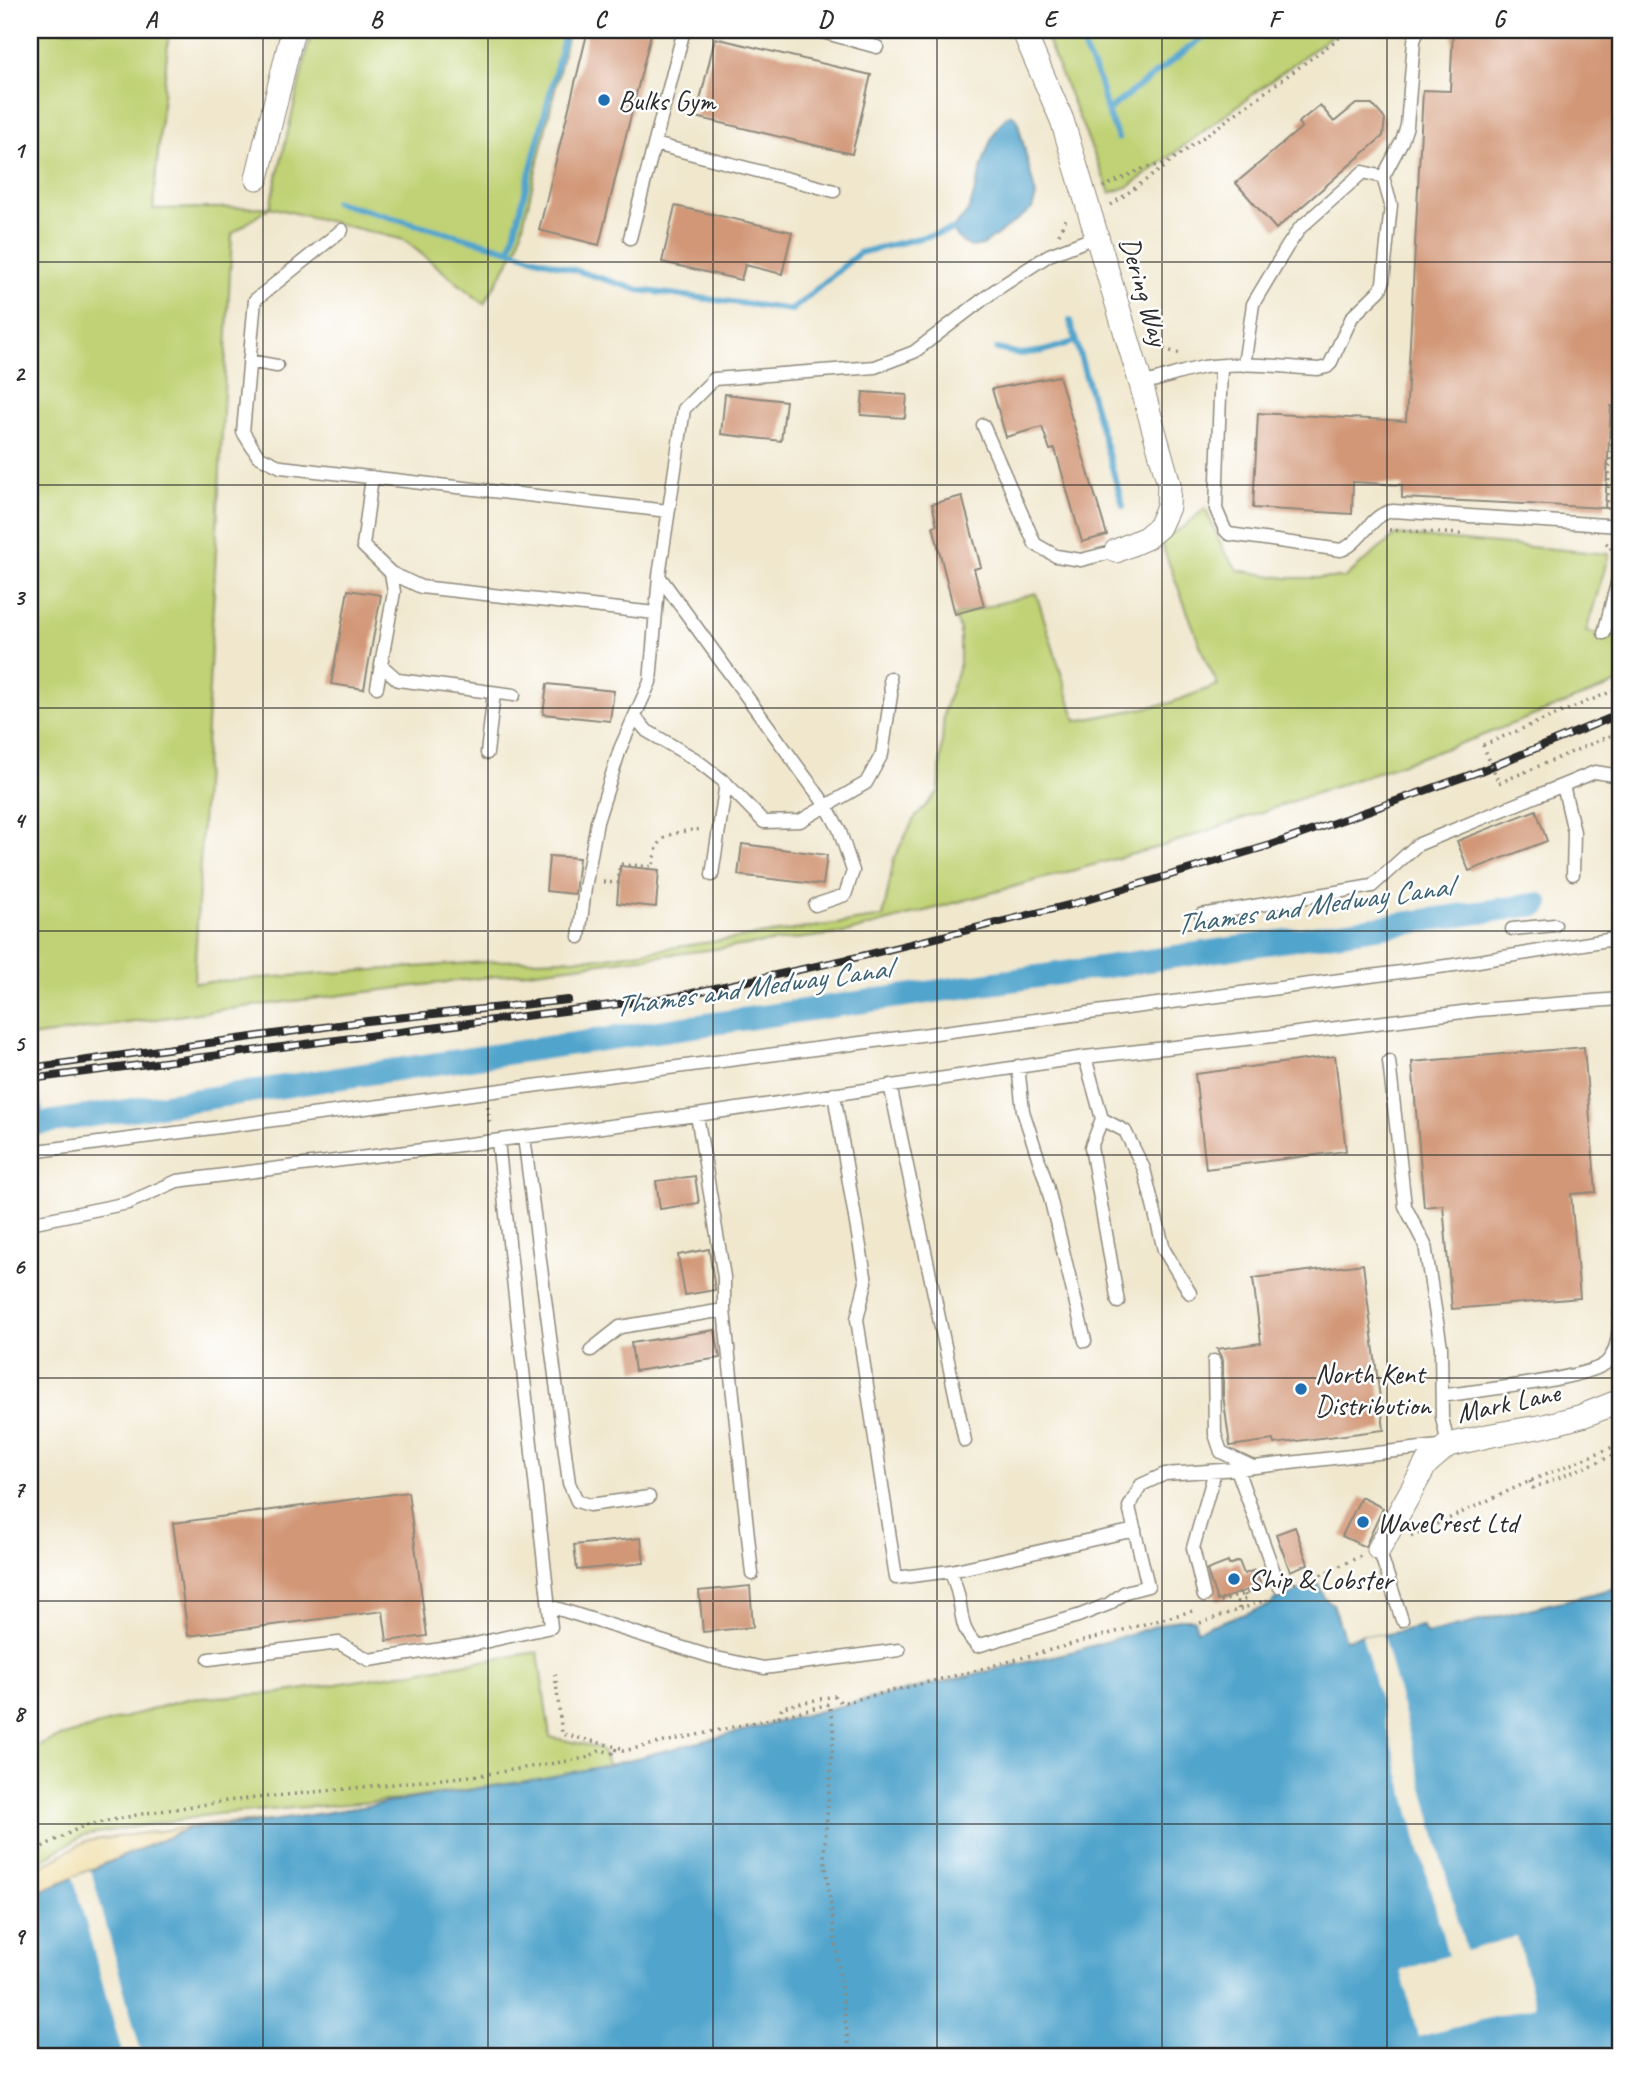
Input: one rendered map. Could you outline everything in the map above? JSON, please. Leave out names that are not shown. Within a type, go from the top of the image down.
[{"type":"street","points":[[257,178],[293,30]]},
{"type":"street","name":"Dering Way","points":[[1023,30],[1062,120],[1081,204],[1098,236],[1167,475],[1168,502],[1163,518],[1152,534],[1116,551]]},
{"type":"street","name":"Mark Lane","points":[[1379,1549],[1426,1464],[1448,1445],[1544,1426],[1582,1416],[1620,1401]]},
{"type":"lane","points":[[630,238],[684,30]]},
{"type":"lane","points":[[815,30],[877,47]]},
{"type":"lane","points":[[1141,384],[1203,367],[1244,365],[1327,368],[1352,317],[1380,290],[1382,284],[1391,205],[1383,177],[1402,141],[1407,125],[1414,41],[1418,30]]},
{"type":"lane","points":[[654,144],[834,191]]},
{"type":"lane","points":[[1244,365],[1253,304],[1297,232],[1363,172],[1383,177]]},
{"type":"lane","points":[[342,230],[255,300],[243,432],[258,456],[281,467],[668,511]]},
{"type":"lane","points":[[579,937],[597,822],[620,749],[650,682],[659,576],[684,410],[714,379],[875,367],[914,352],[994,292],[1049,256],[1098,236]]},
{"type":"lane","points":[[249,361],[277,366]]},
{"type":"lane","points":[[1221,366],[1216,509],[1224,530],[1229,534],[1338,550],[1350,547],[1387,512],[1614,525]]},
{"type":"lane","points":[[983,425],[1034,544],[1056,556],[1080,560],[1116,551]]},
{"type":"lane","points":[[372,477],[363,545],[391,573],[421,587],[656,613]]},
{"type":"lane","points":[[1604,634],[1620,572]]},
{"type":"lane","points":[[377,687],[394,592],[391,573]]},
{"type":"lane","points":[[659,576],[827,807],[839,829],[853,871],[845,895],[815,905]]},
{"type":"lane","points":[[381,665],[398,680],[514,695]]},
{"type":"lane","points":[[635,717],[648,732],[695,758],[726,783],[764,822],[800,821],[866,783],[882,754],[891,695],[890,678]]},
{"type":"lane","points":[[487,753],[494,693]]},
{"type":"lane","points":[[1201,915],[1372,886],[1417,845],[1595,772],[1620,776]]},
{"type":"lane","points":[[712,874],[726,783]]},
{"type":"lane","points":[[1563,785],[1574,832],[1573,874]]},
{"type":"lane","points":[[1512,929],[1555,925]]},
{"type":"lane","points":[[30,1152],[1454,965],[1620,938]]},
{"type":"lane","points":[[30,1227],[128,1203],[177,1181],[696,1115],[1085,1057],[1478,1010],[1620,999]]},
{"type":"lane","points":[[1085,1057],[1102,1119],[1091,1147],[1118,1302]]},
{"type":"lane","points":[[951,1571],[959,1598],[962,1625],[976,1646],[1078,1616],[1109,1604],[1125,1592],[1148,1586],[1129,1507],[1141,1485],[1165,1474],[1237,1469],[1448,1445],[1442,1417],[1441,1348],[1425,1245],[1405,1206],[1389,1061]]},
{"type":"lane","points":[[1619,1063],[1620,1089]]},
{"type":"lane","points":[[1018,1066],[1023,1111],[1047,1185],[1085,1341]]},
{"type":"lane","points":[[890,1085],[965,1441]]},
{"type":"lane","points":[[834,1094],[866,1282],[857,1319],[896,1578],[951,1571],[1135,1530]]},
{"type":"lane","points":[[696,1115],[724,1277],[724,1310],[752,1574]]},
{"type":"lane","points":[[1102,1119],[1125,1130],[1144,1169],[1164,1250],[1190,1293]]},
{"type":"lane","points":[[524,1137],[569,1483],[577,1501],[589,1505],[649,1497]]},
{"type":"lane","points":[[209,1659],[339,1643],[369,1660],[475,1644],[551,1627],[495,1142]]},
{"type":"lane","points":[[591,1350],[620,1327],[724,1310]]},
{"type":"lane","points":[[1442,1396],[1558,1379],[1597,1370],[1607,1363],[1614,1353],[1620,1310]]},
{"type":"lane","points":[[1213,1361],[1215,1434],[1221,1452],[1254,1467]]},
{"type":"lane","points":[[1237,1469],[1279,1586]]},
{"type":"lane","points":[[1205,1601],[1193,1548],[1215,1471]]},
{"type":"lane","points":[[1379,1549],[1402,1620]]},
{"type":"lane","points":[[549,1605],[712,1657],[764,1668],[899,1650]]},
{"type":"path","points":[[1081,204],[1113,204],[1350,30]]},
{"type":"path","points":[[1056,239],[1081,204],[1113,183],[1144,168],[1168,163]]},
{"type":"path","points":[[1149,337],[1158,346],[1174,353],[1199,353],[1203,367]]},
{"type":"path","points":[[1620,446],[1611,447],[1607,511],[1614,525],[1604,543],[1611,547],[1611,553],[1620,555]]},
{"type":"path","points":[[1385,532],[1396,530],[1465,534]]},
{"type":"path","points":[[1620,688],[1483,745],[1499,783],[1614,734],[1620,734]]},
{"type":"path","points":[[597,881],[618,883],[620,864],[653,867],[655,849],[669,836],[708,828],[719,830]]},
{"type":"path","points":[[486,1091],[495,1142]]},
{"type":"path","points":[[1219,1602],[1244,1592],[1316,1577],[1530,1481],[1620,1444]]},
{"type":"path","points":[[1530,1481],[1533,1488],[1620,1453]]},
{"type":"path","points":[[1239,1609],[1237,1602],[1247,1599],[1244,1592]]},
{"type":"path","points":[[1200,1623],[1267,1600]]},
{"type":"path","points":[[779,1717],[782,1707],[834,1696],[842,1703],[919,1685],[1205,1601]]},
{"type":"path","points":[[555,1674],[562,1734],[621,1748],[621,1751]]},
{"type":"path","points":[[30,1853],[83,1826],[148,1813],[253,1798],[481,1775],[586,1758],[601,1751],[612,1753],[613,1749],[621,1751],[829,1704],[834,1729],[824,1854],[850,2056]]},
{"type":"green space","points":[[30,30],[169,30],[153,209],[270,207],[232,234],[194,983],[499,961],[600,958],[883,917],[894,858],[914,819],[939,791],[944,711],[960,663],[960,629],[954,616],[1036,593],[1076,721],[1170,703],[1218,685],[1160,540],[1184,527],[1205,508],[1224,551],[1238,570],[1286,578],[1344,578],[1396,535],[1609,554],[1586,632],[1620,637],[1620,682],[1473,739],[1166,845],[845,933],[212,1011],[30,1037]]},
{"type":"green space","points":[[312,30],[569,30],[518,246],[484,304],[404,240],[270,207]]},
{"type":"green space","points":[[1043,30],[1339,30],[1130,186],[1110,193]]},
{"type":"green space","points":[[538,1652],[550,1737],[600,1748],[609,1765],[533,1780],[398,1800],[216,1814],[84,1835],[30,1867],[30,1750],[57,1738],[187,1699],[280,1693]]},
{"type":"sand","points":[[350,1818],[190,1828],[30,1895],[30,1873],[86,1841],[219,1823]]},
{"type":"water","points":[[1011,114],[1017,119],[1036,196],[1032,209],[983,245],[971,247],[962,242],[952,230],[969,209],[995,131]]},
{"type":"water","points":[[1319,1584],[1324,1598],[1333,1604],[1345,1640],[1422,1626],[1426,1634],[1620,1587],[1620,2056],[30,2056],[30,1896],[190,1828],[266,1822],[533,1780],[609,1765],[836,1707],[1079,1650],[1178,1619],[1194,1619],[1197,1630],[1271,1605],[1275,1599]]},
{"type":"pier","points":[[1362,1635],[1383,1635],[1466,1951],[1517,1936],[1535,2006],[1418,2037],[1401,1971],[1448,1955]]},
{"type":"pier","points":[[91,1870],[142,2056],[123,2056],[73,1877]]},
{"type":"building","points":[[588,30],[652,30],[599,245],[539,230]]},
{"type":"building","points":[[1453,30],[1620,30],[1620,407],[1611,406],[1605,508],[1402,498],[1402,485],[1353,482],[1352,514],[1253,508],[1258,413],[1406,421],[1423,90],[1450,91]]},
{"type":"building","points":[[715,38],[871,75],[852,154],[696,117]]},
{"type":"building","points":[[1356,104],[1372,104],[1385,119],[1383,136],[1276,229],[1236,183],[1302,127],[1298,123],[1320,105],[1334,122]]},
{"type":"building","points":[[675,206],[792,232],[782,274],[745,265],[741,280],[662,262]]},
{"type":"building","points":[[1059,376],[1107,535],[1082,542],[1055,449],[1050,450],[1042,427],[1006,437],[992,389]]},
{"type":"building","points":[[863,392],[907,395],[905,418],[861,415]]},
{"type":"building","points":[[725,394],[786,401],[781,441],[721,434]]},
{"type":"building","points":[[962,496],[981,567],[974,569],[984,606],[955,614],[933,526],[937,525],[932,504]]},
{"type":"building","points":[[348,590],[381,595],[364,689],[331,684]]},
{"type":"building","points":[[547,684],[614,691],[610,721],[543,714]]},
{"type":"building","points":[[1536,810],[1547,841],[1469,871],[1457,841]]},
{"type":"building","points":[[742,844],[827,855],[823,885],[738,875]]},
{"type":"building","points":[[549,856],[579,858],[575,894],[546,891]]},
{"type":"building","points":[[620,866],[659,870],[656,907],[617,903]]},
{"type":"building","points":[[1584,1047],[1596,1192],[1571,1194],[1580,1298],[1452,1309],[1443,1205],[1424,1207],[1412,1062]]},
{"type":"building","points":[[1335,1056],[1346,1151],[1206,1169],[1195,1074]]},
{"type":"building","points":[[695,1176],[699,1203],[660,1209],[656,1181]]},
{"type":"building","points":[[709,1249],[715,1290],[685,1295],[678,1255]]},
{"type":"building","name":"North Kent Distribution","points":[[1363,1264],[1384,1430],[1274,1444],[1273,1440],[1230,1446],[1223,1395],[1223,1361],[1217,1349],[1261,1343],[1253,1278]]},
{"type":"building","points":[[715,1330],[720,1358],[635,1371],[631,1343]]},
{"type":"building","points":[[408,1492],[427,1636],[387,1641],[383,1611],[188,1636],[173,1523]]},
{"type":"building","name":"WaveCrest Ltd","points":[[1361,1497],[1383,1508],[1365,1547],[1342,1536]]},
{"type":"building","points":[[1295,1527],[1308,1564],[1290,1571],[1276,1534]]},
{"type":"building","points":[[641,1538],[644,1563],[577,1570],[574,1545]]},
{"type":"building","name":"Ship & Lobster","points":[[1239,1561],[1244,1574],[1255,1570],[1261,1585],[1217,1601],[1207,1570]]},
{"type":"building","points":[[750,1586],[753,1627],[703,1632],[699,1591]]},
{"type":"waterway","points":[[510,250],[566,30]]},
{"type":"waterway","points":[[1075,30],[1099,80],[1118,138]]},
{"type":"waterway","points":[[1107,111],[1212,30]]},
{"type":"waterway","points":[[335,202],[510,250],[639,290],[792,310],[859,253],[952,230]]},
{"type":"waterway","points":[[1070,321],[1123,506]]},
{"type":"waterway","points":[[997,349],[1020,354],[1044,351],[1076,341]]},
{"type":"waterway","name":"Thames and Medway Canal","points":[[30,1125],[1538,904]]},
{"type":"waterway","points":[[30,1069],[43,1123]]},
{"type":"railway","points":[[30,1079],[674,997],[858,957],[1073,904],[1271,845],[1478,772],[1620,714]]},
{"type":"railway","points":[[30,1068],[367,1021],[568,1000]]},
{"type":"place","name":"Bulks Gym","points":[[604,100]]},
{"type":"place","name":"North Kent Distribution","points":[[1301,1389]]},
{"type":"place","name":"WaveCrest Ltd","points":[[1363,1522]]},
{"type":"place","name":"Ship & Lobster","points":[[1234,1579]]}]
